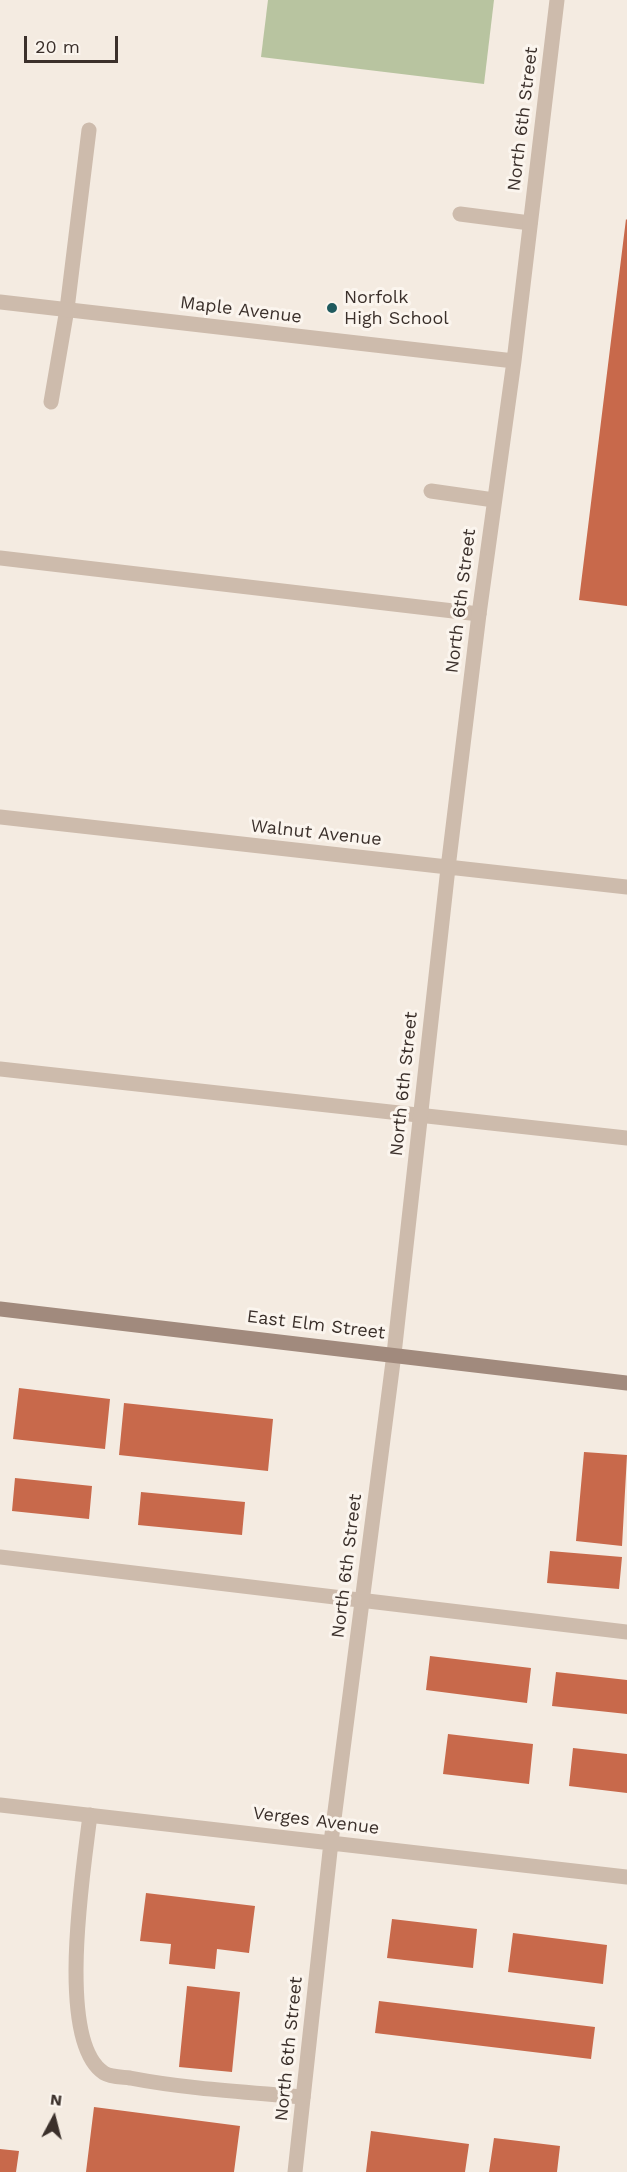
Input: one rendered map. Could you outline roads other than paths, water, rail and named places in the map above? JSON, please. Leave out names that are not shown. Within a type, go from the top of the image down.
[{"type":"street","name":"North 6th Street","points":[[295,2172],[331,1842],[394,1354],[448,868],[479,614],[514,361],[557,0]]},
{"type":"street","points":[[51,402],[67,309],[89,130]]},
{"type":"street","points":[[460,214],[530,223]]},
{"type":"street","name":"Maple Avenue","points":[[0,302],[514,361]]},
{"type":"street","points":[[431,491],[494,500]]},
{"type":"street","points":[[0,558],[479,614]]},
{"type":"street","name":"Walnut Avenue","points":[[0,817],[627,887]]},
{"type":"street","points":[[0,1069],[627,1138]]},
{"type":"street","name":"East Elm Street","points":[[0,1309],[627,1383]]},
{"type":"street","points":[[0,1557],[362,1598],[627,1632]]},
{"type":"street","name":"Verges Avenue","points":[[0,1805],[627,1876]]},
{"type":"street","points":[[90,1815],[74,1963],[80,2028],[93,2062],[104,2074],[159,2084],[303,2097]]},
{"type":"place","name":"Norfolk High School","points":[[332,308]]}]
